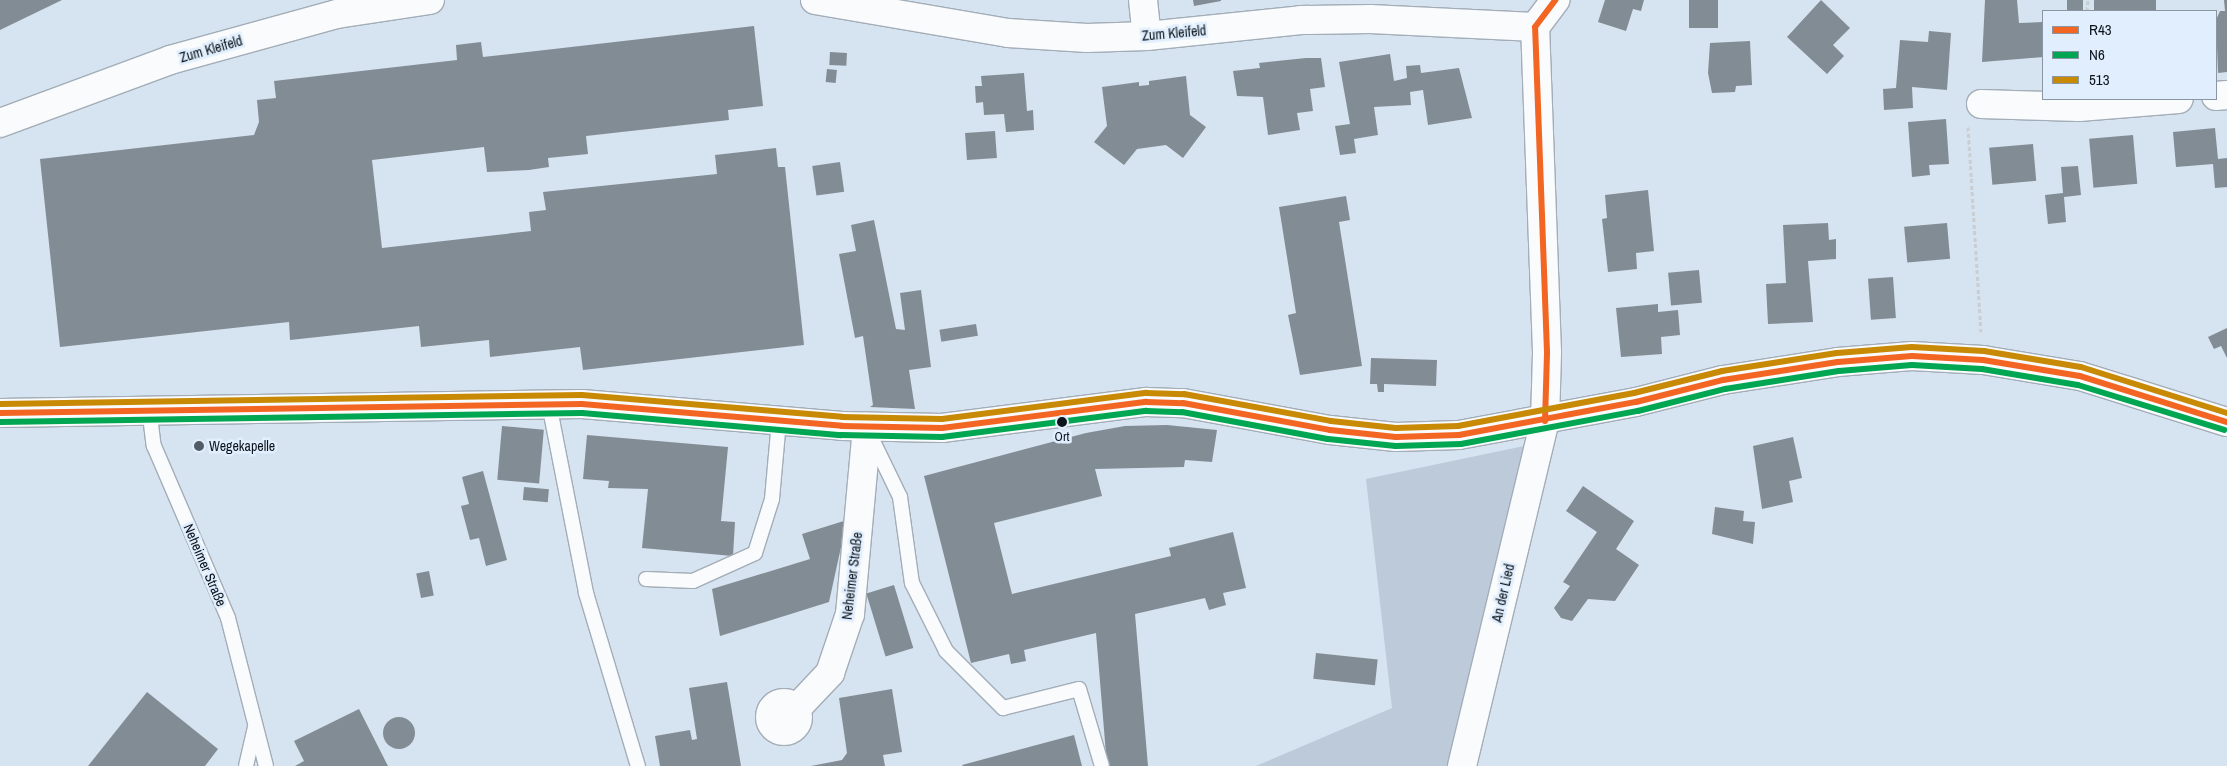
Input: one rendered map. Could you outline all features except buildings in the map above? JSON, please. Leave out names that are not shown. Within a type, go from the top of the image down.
[{"type":"street","name":"Zum Kleifeld","points":[[0,123],[170,60],[337,14],[430,0]]},
{"type":"street","name":"Zum Kleifeld","points":[[815,0],[1008,33],[1087,38],[1148,36],[1302,20],[1370,19],[1535,28]]},
{"type":"street","points":[[1143,0],[1148,36]]},
{"type":"street","points":[[1535,28],[1555,0]]},
{"type":"street","name":"An der Lied","points":[[1462,766],[1545,421],[1547,352],[1535,28]]},
{"type":"street","points":[[1981,104],[2079,106],[2165,100]]},
{"type":"street","points":[[0,413],[149,408],[549,404],[867,429],[990,425],[1060,412],[1146,402],[1183,403],[1330,430],[1396,437],[1459,435],[1545,421],[1723,380],[1838,362],[1912,356],[1983,360],[2080,376],[2227,422]]},
{"type":"street","name":"Neheimer Straße","points":[[796,708],[830,673],[850,614],[867,429]]},
{"type":"lane","points":[[549,404],[586,593],[638,766]]},
{"type":"lane","name":"Neheimer Straße","points":[[149,408],[154,446],[228,618],[266,766]]},
{"type":"lane","points":[[646,579],[693,581],[756,553],[772,499],[779,421]]},
{"type":"lane","points":[[867,429],[900,497],[912,583],[946,651],[1004,708],[1079,689],[1102,766]]},
{"type":"lane","name":"Neheimer Straße","points":[[246,766],[256,725]]},
{"type":"path","points":[[1981,104],[1965,132],[1983,360]]},
{"type":"shaded area","points":[[1524,446],[1448,766],[1256,766],[1392,708],[1366,479]]},
{"type":"transit line","name":"R43","points":[[1545,421],[1547,352],[1535,27],[1555,0]]},
{"type":"transit line","name":"513","points":[[0,404],[582,395],[842,417],[942,419],[1146,393],[1184,394],[1331,421],[1396,428],[1458,426],[1634,393],[1722,371],[1837,353],[1912,347],[1984,351],[2081,367],[2227,413]]},
{"type":"transit line","name":"R43","points":[[0,413],[582,404],[842,426],[942,428],[1146,402],[1183,403],[1330,430],[1396,437],[1459,435],[1636,402],[1723,380],[1838,362],[1912,356],[1983,360],[2080,376],[2227,422]]},
{"type":"transit line","name":"N6","points":[[0,422],[582,413],[841,435],[942,437],[1146,411],[1182,412],[1328,439],[1396,446],[1461,444],[1638,411],[1725,389],[1839,371],[1912,365],[1982,369],[2078,385],[2224,430]]},
{"type":"place","name":"Ort","points":[[1062,422]]},
{"type":"place","name":"Wegekapelle","points":[[199,446]]}]
